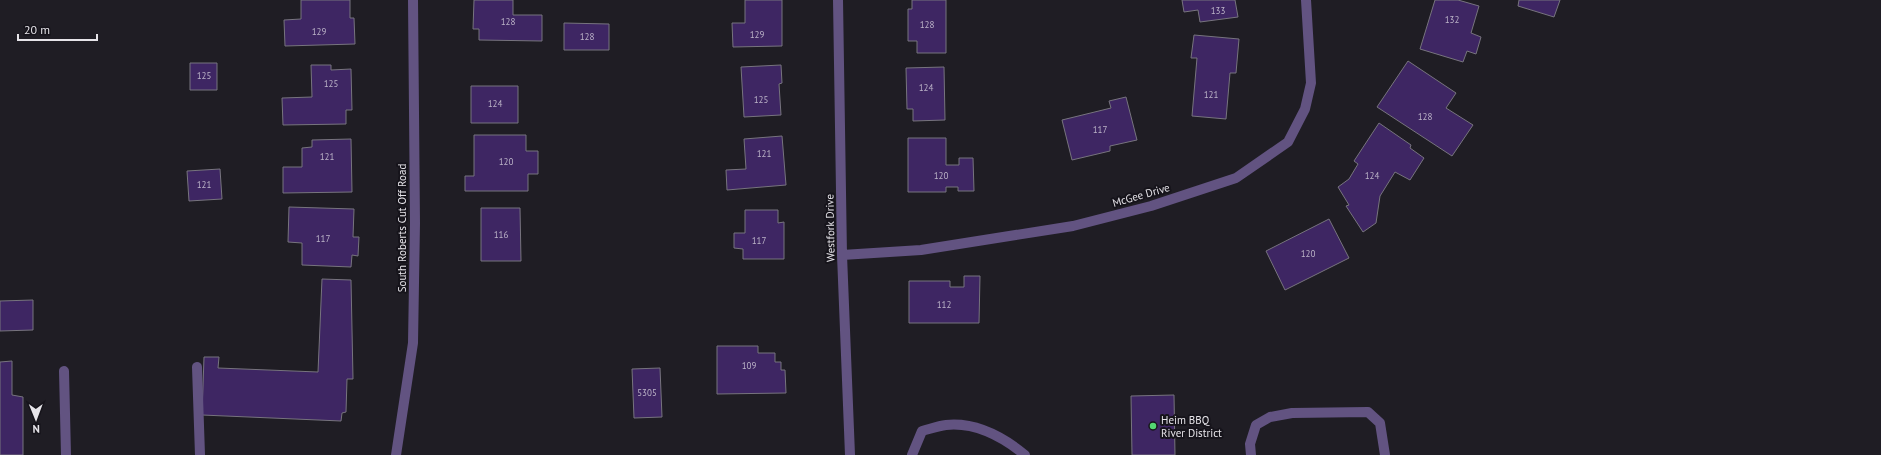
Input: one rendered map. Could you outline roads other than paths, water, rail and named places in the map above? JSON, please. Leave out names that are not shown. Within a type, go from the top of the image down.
[{"type":"street","name":"South Roberts Cut Off Road","points":[[396,455],[414,343],[415,223],[413,0]]},
{"type":"street","name":"Westfork Drive","points":[[838,0],[842,255],[850,455]]},
{"type":"street","name":"McGee Drive","points":[[842,255],[921,250],[1073,226],[1151,206],[1236,178],[1288,142],[1305,109],[1312,83],[1306,0]]},
{"type":"street","points":[[197,367],[200,455]]},
{"type":"street","points":[[64,371],[66,455]]},
{"type":"street","points":[[1250,455],[1250,444],[1256,425],[1270,416],[1368,412],[1380,423],[1385,455]]},
{"type":"street","points":[[912,455],[922,431],[946,425],[975,426],[1012,444],[1025,455]]},
{"type":"place","name":"Heim BBQ River District","points":[[1153,426]]}]
